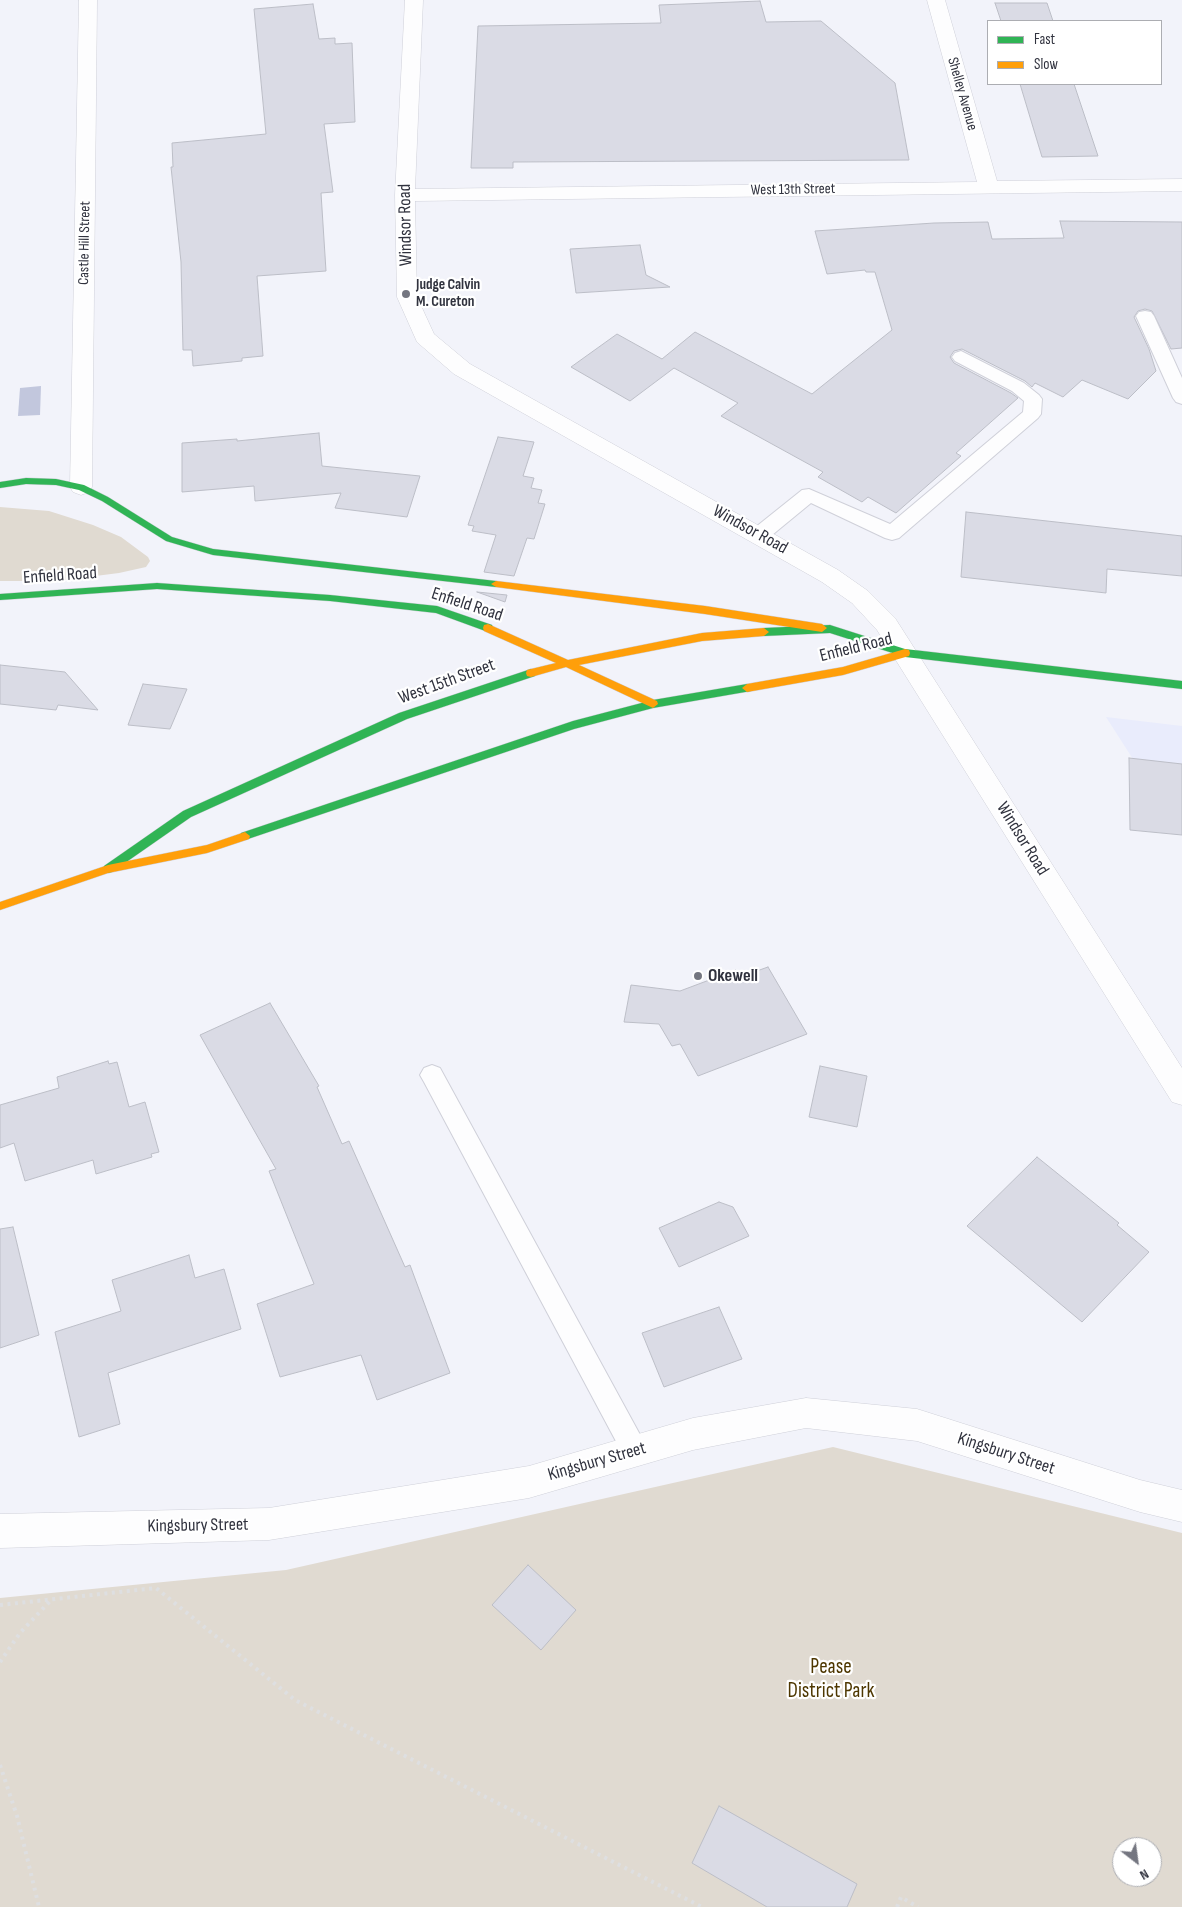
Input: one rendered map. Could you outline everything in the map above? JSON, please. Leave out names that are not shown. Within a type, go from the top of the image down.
[{"type":"main road","name":"Enfield Road","points":[[0,485],[26,480],[56,482],[81,487],[105,499],[169,539],[213,552],[449,578],[696,609],[830,629],[905,653],[1182,685]]},
{"type":"main road","name":"Enfield Road","points":[[0,597],[157,586],[330,598],[437,610],[474,622],[569,663],[653,704],[844,671],[905,653]]},
{"type":"main road","name":"West 15th Street","points":[[108,869],[186,814],[343,742],[403,716],[465,693],[518,676],[569,663],[702,637],[757,632],[830,629]]},
{"type":"main road","name":"West 15th Street","points":[[0,906],[108,869],[207,848],[527,739],[653,704]]},
{"type":"street","name":"Castle Hill Street","points":[[81,487],[88,0]]},
{"type":"street","name":"Windsor Road","points":[[414,0],[405,195],[408,297],[425,336],[462,369],[759,535],[830,576],[860,597],[886,624],[905,653],[1182,1093]]},
{"type":"street","name":"Shelley Avenue","points":[[936,0],[989,188]]},
{"type":"street","name":"West 13th Street","points":[[405,195],[1182,185]]},
{"type":"street","name":"Kingsbury Street","points":[[0,1531],[269,1524],[530,1482],[693,1434],[806,1414],[917,1425],[1140,1496],[1182,1506]]},
{"type":"lane","points":[[1145,316],[1182,398]]},
{"type":"lane","points":[[759,535],[809,495],[892,533],[1032,414],[1033,399],[1018,387],[961,357]]},
{"type":"lane","points":[[432,1075],[635,1451]]},
{"type":"path","points":[[0,1605],[156,1588],[294,1700],[702,1907]]},
{"type":"path","points":[[0,1662],[20,1633],[52,1599]]},
{"type":"path","points":[[0,1765],[17,1816],[39,1907]]},
{"type":"path","points":[[897,1907],[901,1897],[918,1907]]},
{"type":"shaded area","points":[[41,386],[40,415],[18,416],[20,388]]},
{"type":"shaded area","points":[[1106,717],[1182,726],[1182,822],[1172,820]]},
{"type":"green space","points":[[0,507],[49,511],[93,525],[121,537],[148,557],[150,561],[146,567],[119,573],[56,581],[0,581]]},
{"type":"green space","name":"Pease District Park","points":[[833,1447],[1182,1533],[1182,1907],[0,1907],[0,1598],[286,1570]]},
{"type":"building","points":[[760,1],[766,22],[821,21],[895,83],[909,160],[513,162],[513,168],[471,168],[478,26],[661,23],[659,5]]},
{"type":"building","points":[[995,3],[1047,3],[1053,20],[1001,20]]},
{"type":"building","points":[[313,4],[319,39],[335,38],[335,44],[352,43],[355,122],[324,124],[333,192],[321,193],[326,271],[257,276],[263,356],[242,358],[242,361],[193,366],[192,350],[183,350],[181,262],[171,167],[173,167],[172,143],[266,134],[254,9]]},
{"type":"building","points":[[1020,85],[1074,85],[1098,156],[1042,157]]},
{"type":"building","points":[[1060,221],[1182,222],[1182,348],[1171,349],[1152,311],[1145,309],[1138,311],[1134,317],[1149,349],[1156,371],[1128,399],[1082,380],[1063,397],[1035,383],[1032,387],[1025,381],[962,349],[954,351],[950,357],[954,363],[1018,398],[956,453],[961,456],[896,513],[868,497],[862,502],[818,477],[823,472],[721,416],[738,403],[674,368],[630,401],[571,367],[617,334],[662,359],[695,332],[812,394],[892,330],[875,272],[866,272],[865,270],[827,274],[815,231],[934,223],[988,222],[992,239],[1064,238]]},
{"type":"building","points":[[640,245],[646,275],[670,287],[576,293],[570,249]]},
{"type":"building","points":[[319,433],[322,466],[420,476],[407,517],[335,508],[341,493],[255,501],[254,486],[182,492],[182,443],[237,439],[237,441]]},
{"type":"building","points":[[498,437],[534,442],[523,476],[534,478],[531,488],[542,490],[538,503],[545,504],[534,539],[527,538],[514,576],[484,572],[496,535],[472,531],[474,526],[468,525]]},
{"type":"building","points":[[966,512],[1182,536],[1182,576],[1107,569],[1106,593],[961,577]]},
{"type":"building","points":[[477,592],[507,595],[505,602]]},
{"type":"building","points":[[0,665],[65,672],[98,710],[58,705],[56,710],[0,704]]},
{"type":"building","points":[[143,684],[187,689],[170,729],[128,725]]},
{"type":"building","points":[[1129,758],[1182,764],[1182,835],[1130,830]]},
{"type":"building","points":[[768,967],[807,1034],[698,1076],[680,1044],[672,1046],[659,1024],[624,1022],[631,985],[680,991],[736,970],[740,977]]},
{"type":"building","points":[[270,1003],[319,1086],[317,1087],[342,1144],[349,1141],[405,1267],[410,1265],[450,1373],[377,1400],[361,1355],[280,1377],[257,1304],[314,1284],[269,1171],[276,1169],[200,1035]]},
{"type":"building","points":[[108,1061],[109,1064],[117,1062],[129,1107],[145,1102],[159,1152],[151,1154],[152,1157],[96,1174],[93,1160],[25,1181],[14,1143],[0,1148],[0,1105],[59,1088],[57,1077]]},
{"type":"building","points":[[820,1066],[867,1076],[857,1127],[809,1117]]},
{"type":"building","points":[[1037,1157],[1119,1223],[1117,1225],[1149,1252],[1082,1322],[967,1226]]},
{"type":"building","points":[[719,1202],[733,1207],[749,1236],[679,1267],[659,1228]]},
{"type":"building","points":[[13,1227],[39,1335],[0,1348],[0,1229]]},
{"type":"building","points":[[189,1255],[195,1278],[224,1269],[241,1329],[108,1373],[120,1424],[79,1437],[55,1332],[121,1311],[112,1280]]},
{"type":"building","points":[[719,1307],[742,1359],[664,1387],[642,1333]]},
{"type":"building","points":[[528,1565],[576,1610],[541,1650],[492,1605]]},
{"type":"building","points":[[719,1806],[857,1884],[847,1907],[767,1907],[692,1863]]},
{"type":"traffic: fast","points":[[0,485],[26,481],[56,482],[81,487],[105,499],[169,539],[213,552],[496,584]]},
{"type":"traffic: fast","points":[[0,597],[157,586],[330,598],[437,610],[488,628]]},
{"type":"traffic: fast","points":[[764,632],[830,629],[905,653],[1182,685]]},
{"type":"traffic: fast","points":[[108,869],[187,814],[403,716],[531,673]]},
{"type":"traffic: fast","points":[[245,836],[573,725],[653,704],[747,688]]},
{"type":"traffic: slow","points":[[496,584],[705,610],[822,628]]},
{"type":"traffic: slow","points":[[488,628],[653,704]]},
{"type":"traffic: slow","points":[[531,673],[569,663],[702,637],[764,632]]},
{"type":"traffic: slow","points":[[747,688],[843,671],[905,653]]},
{"type":"traffic: slow","points":[[0,906],[108,869],[207,849],[245,836]]},
{"type":"place","name":"Judge Calvin M. Cureton","points":[[406,294]]},
{"type":"place","name":"Okewell","points":[[698,976]]}]
